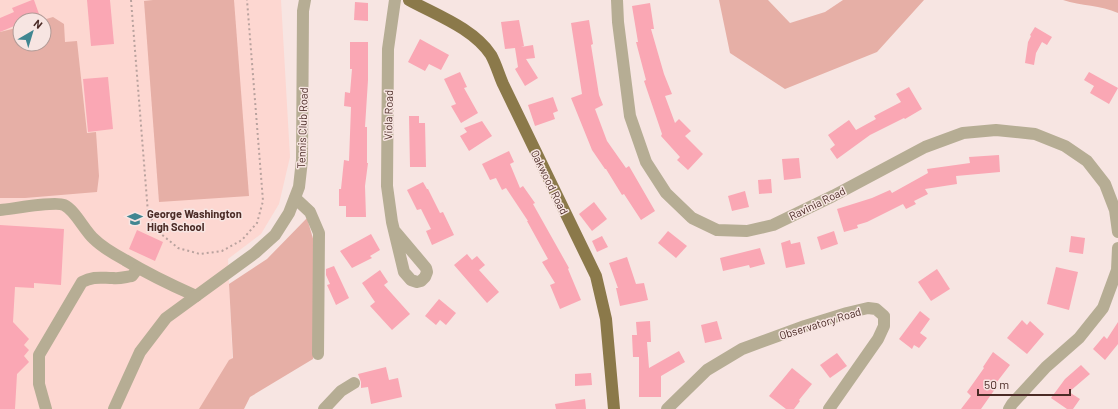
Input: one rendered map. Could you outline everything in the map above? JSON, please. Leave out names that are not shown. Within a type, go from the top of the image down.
[{"type":"main road","name":"Oakwood Road","points":[[409,0],[457,26],[475,38],[492,56],[503,84],[596,276],[606,319],[614,409]]},
{"type":"street","name":"Viola Road","points":[[394,230],[387,186],[388,49],[395,0]]},
{"type":"street","name":"Ravinia Road","points":[[617,0],[618,22],[630,116],[646,162],[666,193],[692,218],[717,230],[746,231],[773,224],[833,196],[925,147],[963,133],[996,130],[1036,134],[1065,146],[1087,161],[1105,184],[1115,210],[1118,232]]},
{"type":"street","name":"Tennis Club Road","points":[[114,409],[140,352],[166,318],[255,253],[275,234],[289,213],[299,187],[302,160],[303,4]]},
{"type":"street","points":[[295,198],[310,212],[319,233],[318,354]]},
{"type":"street","points":[[0,210],[64,204],[74,213],[93,239],[104,247],[162,281],[196,296]]},
{"type":"street","points":[[1008,409],[1046,367],[1079,338],[1103,308],[1117,270],[1118,248]]},
{"type":"street","points":[[46,409],[39,384],[39,355],[82,282],[88,278],[95,277],[120,278],[132,276],[138,268]]},
{"type":"street","name":"Observatory Road","points":[[667,409],[707,370],[742,349],[847,312],[868,308],[876,309],[884,316],[884,326],[878,339],[829,409]]},
{"type":"street","points":[[324,409],[341,391],[354,383]]},
{"type":"path","points":[[131,0],[148,213],[160,233],[178,248],[200,254],[222,252],[242,240],[257,222],[263,200],[247,0]]},
{"type":"shaded area","name":"George Washington High School","points":[[0,0],[281,0],[290,157],[279,204],[261,234],[228,259],[233,370],[207,409],[0,409]]},
{"type":"shaded area","points":[[234,0],[249,196],[159,202],[144,1]]},
{"type":"shaded area","points":[[719,0],[768,0],[790,23],[825,12],[843,0],[924,0],[877,52],[785,89],[730,53]]},
{"type":"shaded area","points":[[1063,0],[1118,0],[1118,13],[1105,8]]},
{"type":"shaded area","points":[[52,17],[64,24],[65,42],[77,41],[87,133],[96,132],[99,176],[97,192],[25,198],[0,198],[0,32],[12,29],[12,52],[52,52]]},
{"type":"shaded area","points":[[307,218],[314,242],[313,359],[250,397],[244,409],[199,409],[229,360],[233,358],[229,284],[267,259]]},
{"type":"building","points":[[34,0],[38,12],[14,12],[12,8]]},
{"type":"building","points":[[87,0],[110,0],[114,44],[91,46]]},
{"type":"building","points":[[355,2],[368,3],[368,21],[354,20]]},
{"type":"building","points":[[650,3],[654,29],[651,29],[664,74],[672,94],[665,96],[675,123],[679,119],[691,131],[685,136],[703,154],[688,170],[677,160],[680,157],[661,136],[662,134],[644,81],[646,80],[636,42],[638,42],[632,6]]},
{"type":"building","points":[[12,13],[12,27],[0,32],[0,18]]},
{"type":"building","points":[[519,20],[524,46],[521,47],[533,45],[535,58],[526,59],[538,78],[525,86],[515,69],[518,67],[515,48],[505,49],[501,22]]},
{"type":"building","points":[[589,20],[593,44],[591,45],[599,95],[603,105],[595,109],[607,141],[626,168],[629,166],[655,211],[641,220],[624,194],[622,195],[592,150],[571,98],[582,94],[571,23]]},
{"type":"building","points":[[1035,27],[1052,37],[1047,45],[1042,42],[1036,53],[1034,65],[1025,63],[1028,42]]},
{"type":"building","points":[[420,39],[449,55],[441,70],[429,64],[425,71],[408,62]]},
{"type":"building","points":[[350,42],[368,42],[368,80],[365,127],[367,127],[368,163],[365,186],[366,217],[346,217],[346,206],[339,206],[339,189],[341,189],[344,160],[349,161],[351,107],[344,106],[345,92],[350,93],[352,69],[350,69]]},
{"type":"building","points":[[460,72],[467,87],[464,88],[478,113],[461,123],[451,106],[456,104],[444,79]]},
{"type":"building","points":[[1089,72],[1118,88],[1109,104],[1090,93],[1094,86],[1084,80]]},
{"type":"building","points":[[108,77],[113,129],[88,132],[83,79]]},
{"type":"building","points":[[909,87],[922,109],[905,119],[904,118],[870,135],[837,159],[830,149],[835,145],[828,135],[849,120],[856,130],[876,119],[874,116],[901,102],[896,94]]},
{"type":"building","points":[[553,97],[558,111],[553,113],[555,119],[535,126],[528,105]]},
{"type":"building","points":[[409,116],[419,116],[419,123],[425,123],[426,167],[410,167]]},
{"type":"building","points":[[482,121],[492,136],[469,151],[460,136],[467,132],[464,128]]},
{"type":"building","points":[[509,151],[514,162],[510,164],[520,188],[523,186],[535,203],[533,204],[569,268],[568,269],[581,300],[560,309],[550,285],[555,283],[542,262],[548,259],[528,221],[506,188],[502,190],[496,178],[490,180],[482,164]]},
{"type":"building","points":[[999,155],[1000,172],[956,176],[957,184],[925,189],[928,194],[914,201],[916,204],[906,209],[903,204],[867,222],[857,225],[858,228],[844,232],[837,209],[872,198],[890,190],[892,193],[928,173],[927,169],[970,163],[969,157]]},
{"type":"building","points":[[799,158],[801,178],[784,180],[782,159]]},
{"type":"building","points":[[771,179],[772,193],[759,194],[758,180]]},
{"type":"building","points":[[423,182],[440,213],[443,212],[454,235],[432,245],[426,231],[431,229],[421,209],[417,210],[407,190]]},
{"type":"building","points":[[745,191],[749,207],[732,211],[728,196]]},
{"type":"building","points":[[594,202],[607,219],[592,231],[579,214]]},
{"type":"building","points":[[0,225],[64,229],[61,285],[34,283],[34,288],[15,287],[13,322],[29,339],[24,345],[29,350],[24,356],[29,362],[17,374],[15,409],[0,409]]},
{"type":"building","points":[[137,230],[163,242],[155,261],[129,249]]},
{"type":"building","points":[[668,231],[687,246],[676,258],[658,243]]},
{"type":"building","points":[[834,231],[838,244],[821,250],[817,237]]},
{"type":"building","points":[[371,234],[380,250],[370,256],[372,258],[352,268],[340,251]]},
{"type":"building","points":[[602,236],[608,247],[597,252],[592,241]]},
{"type":"building","points":[[1071,236],[1085,238],[1083,254],[1069,252]]},
{"type":"building","points":[[790,240],[791,244],[800,242],[805,264],[786,268],[781,243]]},
{"type":"building","points":[[760,248],[765,264],[750,268],[749,265],[723,271],[720,258]]},
{"type":"building","points":[[467,254],[472,260],[477,256],[485,265],[479,270],[499,292],[487,303],[454,265]]},
{"type":"building","points":[[627,257],[636,284],[644,283],[648,300],[620,306],[616,288],[618,288],[609,263]]},
{"type":"building","points":[[334,266],[349,298],[336,305],[327,285],[330,284],[326,275],[326,269]]},
{"type":"building","points":[[1056,267],[1078,272],[1069,310],[1047,304]]},
{"type":"building","points":[[937,269],[950,289],[931,301],[918,282]]},
{"type":"building","points":[[380,270],[388,282],[384,285],[410,314],[392,330],[370,306],[375,302],[362,283]]},
{"type":"building","points":[[439,299],[456,313],[446,325],[440,320],[436,325],[425,316]]},
{"type":"building","points":[[920,311],[930,319],[920,333],[927,338],[919,348],[914,345],[912,349],[899,339]]},
{"type":"building","points":[[1022,320],[1027,325],[1030,321],[1044,334],[1027,354],[1007,338]]},
{"type":"building","points":[[650,321],[651,342],[647,342],[649,368],[679,351],[685,362],[661,376],[661,397],[639,397],[639,357],[633,357],[632,335],[637,335],[636,322]]},
{"type":"building","points":[[717,321],[722,339],[705,343],[701,325]]},
{"type":"building","points":[[1118,322],[1118,344],[1105,360],[1093,349],[1104,336],[1107,339]]},
{"type":"building","points":[[993,352],[1010,365],[993,387],[995,389],[981,409],[961,409],[971,396],[967,392]]},
{"type":"building","points":[[837,353],[847,366],[830,378],[820,365]]},
{"type":"building","points":[[1081,365],[1090,374],[1069,392],[1080,399],[1073,409],[1067,409],[1051,398],[1065,379]]},
{"type":"building","points":[[386,367],[389,380],[398,378],[402,397],[371,404],[368,387],[361,388],[361,382],[358,374]]},
{"type":"building","points":[[792,368],[812,384],[799,400],[800,401],[794,409],[786,409],[769,396]]},
{"type":"building","points":[[591,373],[592,385],[575,386],[575,374]]},
{"type":"building","points":[[585,399],[586,409],[556,409],[555,404]]},
{"type":"place","name":"George Washington High School","points":[[135,219]]}]
